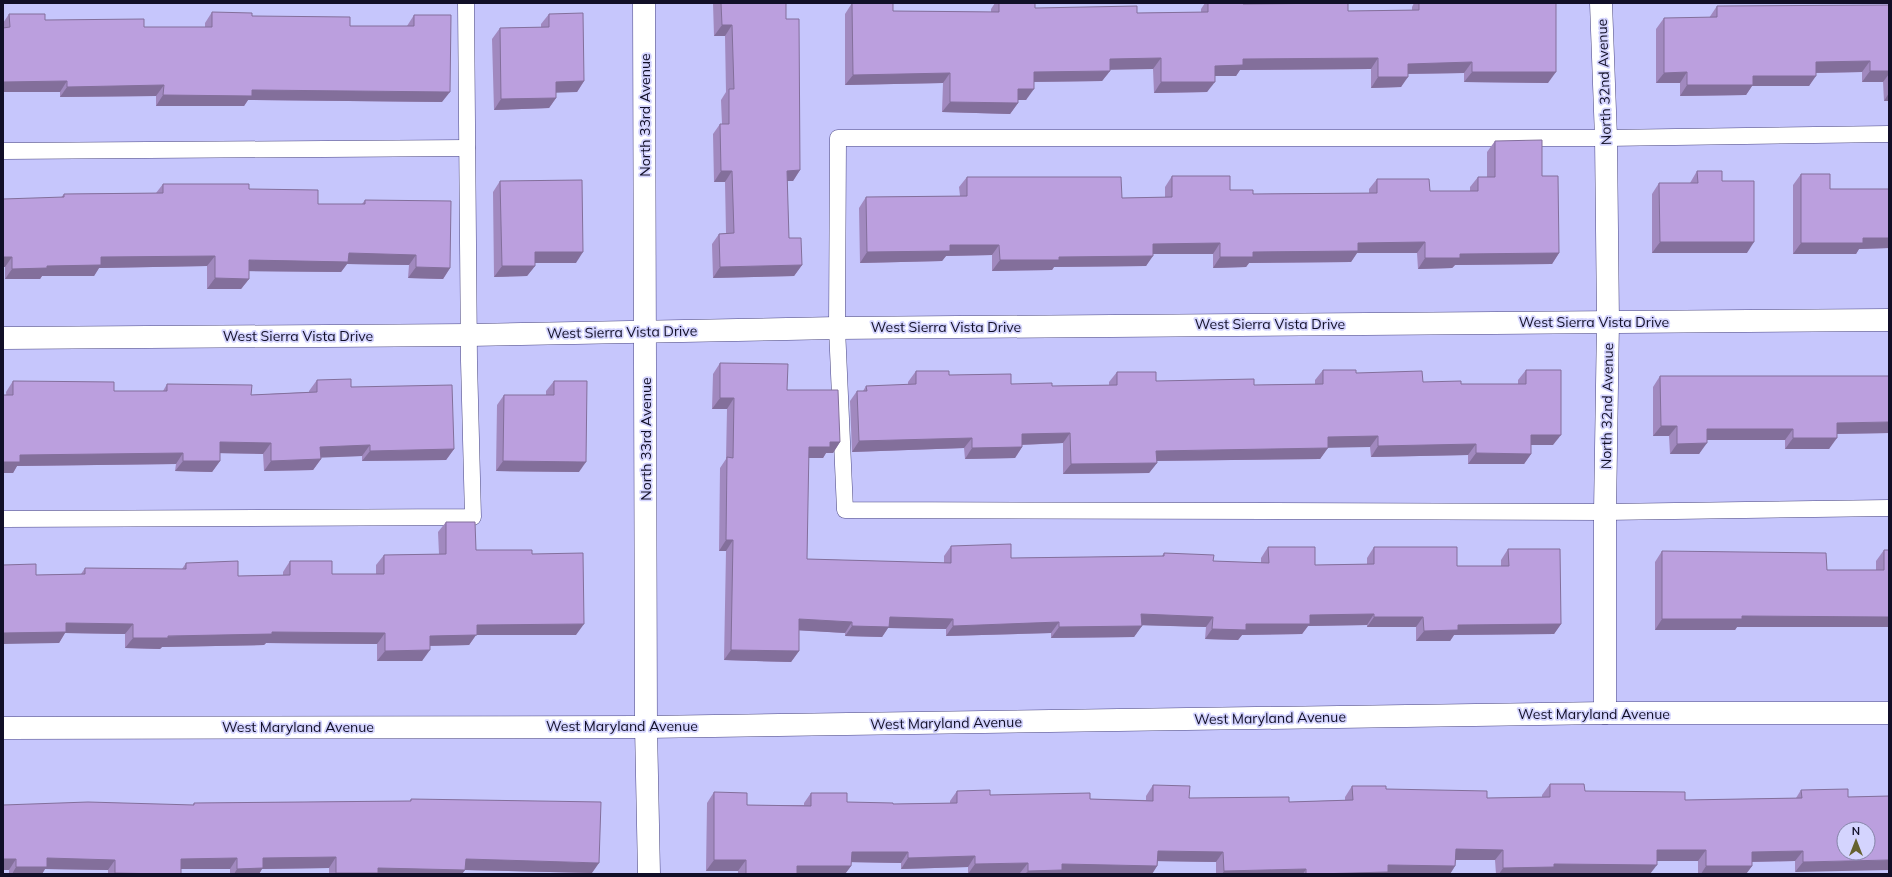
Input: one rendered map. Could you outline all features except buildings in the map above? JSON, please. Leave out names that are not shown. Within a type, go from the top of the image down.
[{"type":"street","name":"North 33rd Avenue","points":[[644,3],[646,727],[649,874]]},
{"type":"street","name":"North 32nd Avenue","points":[[1601,3],[1606,138],[1608,322],[1605,512],[1605,714]]},
{"type":"street","name":"West Sierra Vista Drive","points":[[3,338],[469,335],[837,328],[1889,320]]},
{"type":"street","name":"West Maryland Avenue","points":[[3,728],[646,727],[1605,714],[1889,713]]},
{"type":"lane","points":[[3,519],[473,517],[469,335],[466,3]]},
{"type":"lane","points":[[1889,134],[1606,138],[838,138],[837,328],[845,510],[1605,512],[1889,508]]},
{"type":"lane","points":[[3,151],[467,148]]}]
